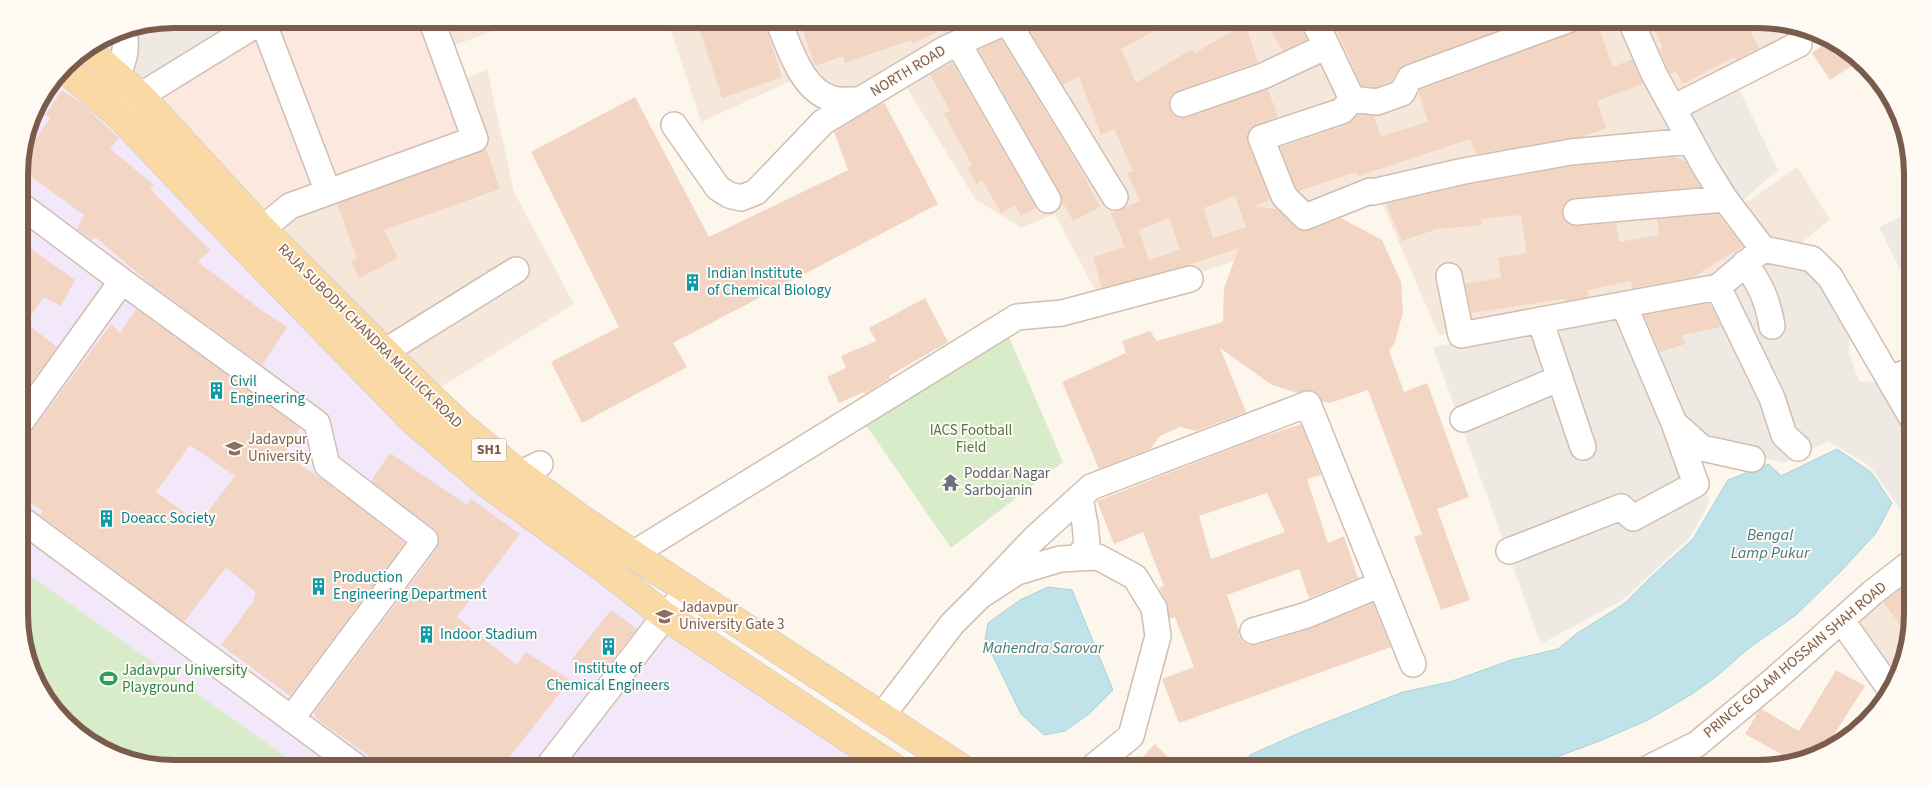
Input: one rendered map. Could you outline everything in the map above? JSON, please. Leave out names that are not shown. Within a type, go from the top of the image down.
[{"type":"main road","name":"RAJA SUBODH CHANDRA MULLICK ROAD","points":[[92,53],[129,86],[262,229],[384,352],[461,426],[529,469],[633,554],[948,760]]},
{"type":"main road","name":"RAJA SUBODH CHANDRA MULLICK ROAD","points":[[69,72],[114,110],[414,421],[488,484],[600,565],[665,616],[881,760]]},
{"type":"street","points":[[114,110],[129,86],[240,28]]},
{"type":"street","points":[[261,28],[328,192]]},
{"type":"street","points":[[262,229],[290,206],[475,139],[434,28]]},
{"type":"street","name":"NORTH ROAD","points":[[781,28],[803,76],[816,91],[833,99],[860,100]]},
{"type":"street","name":"NORTH ROAD","points":[[674,125],[718,188],[729,195],[741,198],[756,192],[823,122],[945,49],[991,28]]},
{"type":"street","points":[[1014,28],[1115,198]]},
{"type":"street","points":[[1317,28],[1352,99]]},
{"type":"street","points":[[1352,99],[1377,102],[1402,93],[1410,78],[1546,28]]},
{"type":"street","points":[[1634,28],[1654,74],[1725,199],[1754,256],[1772,326]]},
{"type":"street","points":[[125,36],[127,47],[124,59],[129,86]]},
{"type":"street","points":[[958,43],[1048,200]]},
{"type":"street","points":[[1673,108],[1799,44]]},
{"type":"street","points":[[1183,104],[1263,76],[1327,46]]},
{"type":"street","points":[[1352,99],[1342,111],[1261,138],[1284,196],[1305,217],[1370,191],[1374,192],[1464,171],[1571,152],[1691,141]]},
{"type":"street","points":[[1576,212],[1725,199]]},
{"type":"street","points":[[28,211],[317,423],[327,465],[425,540],[291,719]]},
{"type":"street","points":[[1449,276],[1461,335],[1718,287],[1754,256],[1812,260],[1830,277],[1901,374]]},
{"type":"street","points":[[365,370],[384,352],[516,270]]},
{"type":"street","points":[[633,554],[1017,317],[1062,313],[1190,279]]},
{"type":"street","points":[[28,412],[122,281]]},
{"type":"street","points":[[1718,287],[1772,398],[1784,435],[1798,448]]},
{"type":"street","points":[[1509,551],[1621,507],[1633,518],[1696,484],[1674,423],[1624,305]]},
{"type":"street","points":[[1540,320],[1583,447]]},
{"type":"street","points":[[1463,418],[1560,378]]},
{"type":"street","points":[[881,717],[952,624],[1035,538],[1091,487],[1308,404],[1413,664]]},
{"type":"street","points":[[1674,423],[1702,448],[1752,459]]},
{"type":"street","points":[[1078,558],[1087,545],[1080,498]]},
{"type":"street","points":[[28,524],[347,760]]},
{"type":"street","points":[[980,596],[1017,572],[1060,559],[1098,557],[1135,577],[1154,608],[1158,636],[1131,736],[1102,759]]},
{"type":"street","name":"PRINCE GOLAM HOSSAIN SHAH ROAD","points":[[1667,759],[1697,744],[1903,569]]},
{"type":"street","points":[[1253,631],[1307,615],[1381,584]]},
{"type":"street","points":[[553,760],[665,616],[688,591]]},
{"type":"street","points":[[1842,621],[1885,683]]},
{"type":"shaded area","points":[[174,28],[235,28],[125,101],[79,62],[101,47],[136,32]]},
{"type":"shaded area","points":[[264,28],[429,28],[469,136],[252,227],[134,107]]},
{"type":"shaded area","points":[[440,28],[501,28],[447,48]]},
{"type":"shaded area","points":[[670,28],[983,28],[859,95],[808,73],[701,122]]},
{"type":"shaded area","points":[[1009,28],[1312,28],[1347,97],[1257,132],[1287,211],[1234,261],[1103,306],[1055,214],[1021,228],[975,199],[904,83],[949,56]]},
{"type":"shaded area","points":[[1329,28],[1633,28],[1759,247],[1714,282],[1439,335],[1374,185],[1311,211],[1290,193],[1273,139],[1358,99],[1341,47]]},
{"type":"shaded area","points":[[1641,28],[1757,28],[1792,32],[1795,39],[1677,101]]},
{"type":"shaded area","points":[[487,69],[514,192],[574,304],[425,397],[258,236],[460,82]]},
{"type":"shaded area","name":"Jadavpur University","points":[[69,72],[478,491],[880,760],[174,760],[145,757],[127,752],[93,735],[77,723],[64,710],[43,678],[30,642],[28,613],[28,164],[32,136],[39,118],[47,101]]},
{"type":"shaded area","points":[[1737,85],[1778,170],[1735,207],[1680,113]]},
{"type":"shaded area","points":[[1797,167],[1830,219],[1794,249],[1766,246],[1737,209]]},
{"type":"shaded area","points":[[1903,216],[1903,276],[1879,227]]},
{"type":"shaded area","points":[[1762,256],[1808,265],[1850,327],[1849,353],[1859,381],[1881,383],[1903,423],[1903,514],[1870,466],[1828,441],[1784,463],[1701,440],[1679,421],[1632,308]]},
{"type":"shaded area","points":[[1622,314],[1671,430],[1710,501],[1691,536],[1624,599],[1541,644],[1433,347]]},
{"type":"shaded area","points":[[1903,561],[1901,642],[1888,677],[1841,612]]},
{"type":"green space","name":"IACS Football Field","points":[[1006,330],[1063,462],[951,548],[861,418]]},
{"type":"green space","name":"Jadavpur University Playground","points":[[28,574],[290,760],[174,760],[145,757],[127,752],[93,735],[64,710],[52,694],[35,660],[29,632]]},
{"type":"water","name":"Bengal Lamp Pukur","points":[[1837,449],[1871,472],[1892,503],[1876,533],[1842,570],[1796,615],[1749,648],[1717,676],[1692,694],[1648,720],[1551,759],[1248,759],[1250,755],[1299,733],[1403,692],[1450,682],[1511,660],[1558,649],[1576,634],[1625,603],[1693,539],[1728,480],[1769,464],[1781,476]]},
{"type":"water","name":"Mahendra Sarovar","points":[[1048,587],[1072,590],[1113,690],[1090,713],[1065,731],[1044,735],[1021,714],[985,640],[988,623],[1020,600]]},
{"type":"building","points":[[699,28],[766,28],[782,77],[722,98]]},
{"type":"building","points":[[802,28],[945,28],[912,44],[911,40],[845,63],[843,56],[815,66]]},
{"type":"building","points":[[1028,28],[1160,28],[1121,49],[1136,83],[1192,49],[1195,53],[1237,28],[1247,28],[1258,62],[1172,94],[1169,101],[1170,109],[1173,115],[1187,118],[1268,89],[1278,117],[1256,125],[1250,129],[1247,136],[1270,200],[1253,206],[1277,209],[1295,227],[1302,231],[1310,230],[1341,218],[1382,240],[1401,282],[1403,312],[1395,342],[1389,351],[1404,392],[1427,383],[1469,497],[1437,509],[1470,600],[1441,610],[1414,537],[1422,534],[1368,390],[1330,403],[1322,401],[1317,393],[1311,390],[1297,393],[1272,385],[1220,348],[1246,412],[1196,431],[1180,427],[1160,436],[1150,449],[1099,469],[1062,382],[1126,353],[1122,341],[1150,331],[1157,341],[1223,322],[1224,288],[1239,248],[1188,265],[1102,288],[1093,257],[1125,247],[1111,213],[1140,201],[1127,173],[1133,171],[1114,129],[1101,135],[1079,76],[1063,85]],"holes":[[[1235,196],[1246,227],[1213,238],[1204,208]],[[1169,218],[1180,250],[1149,260],[1139,230]]]},
{"type":"building","points":[[1269,28],[1301,28],[1307,39],[1283,51]]},
{"type":"building","points":[[1505,28],[1405,65],[1397,71],[1392,81],[1375,87],[1362,86],[1335,29]]},
{"type":"building","points":[[1581,28],[1599,28],[1613,67],[1632,59],[1643,84],[1597,101],[1606,128],[1582,137],[1476,154],[1470,139],[1358,176],[1356,172],[1299,191],[1296,188],[1280,147],[1347,125],[1358,114],[1374,116],[1381,136],[1428,122],[1420,90],[1575,32]]},
{"type":"building","points":[[1653,28],[1749,28],[1759,48],[1735,60],[1734,57],[1683,84],[1676,71],[1670,74],[1659,49],[1663,48]]},
{"type":"building","points":[[1001,39],[1081,170],[1100,207],[1073,221],[1062,201],[1060,193],[979,50]]},
{"type":"building","points":[[1825,44],[1854,64],[1830,80],[1812,53]]},
{"type":"building","points":[[952,62],[1036,208],[1021,216],[1015,205],[1001,213],[982,180],[976,184],[967,168],[972,165],[944,114],[950,110],[930,75]]},
{"type":"building","points":[[62,90],[81,103],[119,138],[110,149],[154,185],[150,189],[210,250],[198,262],[287,327],[262,365],[152,285],[95,237],[92,240],[77,229],[84,215],[28,175],[30,147],[50,118],[45,115]]},
{"type":"building","name":"Indian Institute of Chemical Biology","points":[[635,97],[709,237],[848,170],[834,132],[884,102],[938,204],[673,343],[687,367],[582,423],[551,362],[619,327],[531,152]]},
{"type":"building","points":[[486,149],[500,189],[384,230],[398,258],[359,278],[351,261],[357,258],[337,204]]},
{"type":"building","points":[[1674,157],[1685,161],[1700,187],[1574,198],[1567,201],[1563,206],[1564,220],[1570,225],[1577,226],[1616,223],[1619,242],[1659,235],[1657,219],[1718,214],[1743,246],[1693,277],[1632,288],[1631,281],[1587,290],[1588,297],[1565,301],[1565,299],[1471,313],[1465,284],[1501,278],[1498,258],[1527,253],[1521,215],[1481,219],[1482,225],[1437,229],[1402,241],[1386,204],[1467,185],[1573,166]]},
{"type":"building","points":[[28,247],[75,280],[61,306],[44,297],[28,320]]},
{"type":"building","points":[[925,298],[948,342],[889,376],[890,378],[865,394],[864,392],[839,403],[827,377],[846,368],[841,356],[876,341],[869,328]]},
{"type":"building","points":[[1710,303],[1721,327],[1682,335],[1685,344],[1660,352],[1644,315]]},
{"type":"building","points":[[136,309],[300,428],[284,454],[326,482],[405,543],[290,696],[221,645],[255,599],[253,598],[256,593],[226,567],[184,622],[40,515],[43,511],[28,501],[28,434],[111,324],[120,333]],"holes":[[[190,445],[235,476],[199,523],[156,492]]]},
{"type":"building","points":[[28,325],[57,347],[28,387]]},
{"type":"building","points":[[1301,424],[1321,475],[1307,479],[1328,543],[1344,536],[1358,578],[1309,598],[1299,569],[1227,595],[1239,630],[1239,636],[1243,642],[1249,645],[1257,645],[1312,628],[1373,603],[1391,647],[1179,723],[1162,679],[1194,667],[1175,617],[1170,619],[1166,601],[1159,588],[1164,586],[1143,532],[1114,544],[1097,501],[1256,439]],"holes":[[[1267,493],[1285,532],[1211,559],[1199,516]]]},
{"type":"building","name":"Indoor Stadium","points":[[390,453],[467,505],[471,499],[520,534],[457,617],[517,665],[526,652],[570,680],[507,760],[375,760],[314,717],[316,715],[314,713],[437,549],[439,542],[438,535],[434,529],[371,481]]},
{"type":"building","points":[[1903,587],[1902,627],[1883,602]]},
{"type":"building","name":"Institute of Chemical Engineers","points":[[611,610],[637,629],[606,668],[571,660]]},
{"type":"building","points":[[1836,670],[1865,686],[1831,739],[1804,752],[1786,757],[1745,734],[1761,709],[1799,731]]},
{"type":"building","points":[[1155,744],[1170,759],[1140,759]]},
{"type":"place","name":"Indian Institute of Chemical Biology","points":[[693,282]]},
{"type":"place","name":"Civil Engineering","points":[[216,390]]},
{"type":"place","name":"Jadavpur University","points":[[234,448]]},
{"type":"place","name":"Poddar Nagar Sarbojanin","points":[[950,482]]},
{"type":"place","name":"Doeacc Society","points":[[107,518]]},
{"type":"place","name":"Production Engineering Department","points":[[319,586]]},
{"type":"place","name":"Jadavpur University Gate 3","points":[[665,616]]},
{"type":"place","name":"Indoor Stadium","points":[[426,634]]},
{"type":"place","name":"Institute of Chemical Engineers","points":[[608,647]]},
{"type":"place","name":"Jadavpur University Playground","points":[[108,679]]}]
